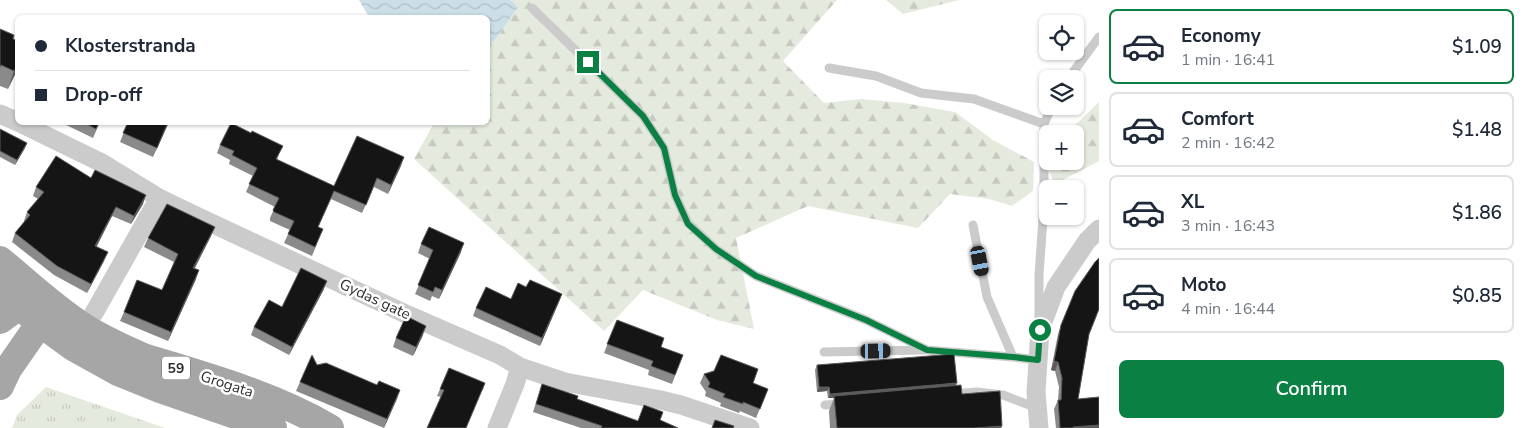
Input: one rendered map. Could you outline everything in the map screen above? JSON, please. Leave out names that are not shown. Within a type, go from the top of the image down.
[{"type":"main road","name":"59","points":[[0,260],[43,311]]},
{"type":"main road","name":"Grogata","points":[[6,305],[43,311],[85,328],[146,358],[264,396],[296,409],[330,428]]},
{"type":"main road","name":"Grogata","points":[[43,311],[91,358],[126,376],[273,428]]},
{"type":"main road","points":[[0,386],[8,369],[43,311]]},
{"type":"street","name":"Gydas gate","points":[[0,114],[15,121]]},
{"type":"street","name":"Gydas gate","points":[[24,125],[102,163],[160,198],[408,315],[500,355],[520,367],[565,382],[681,405],[750,428]]},
{"type":"street","points":[[94,313],[160,198]]},
{"type":"street","points":[[1039,428],[1036,392],[1040,330],[1056,287],[1087,241],[1099,229]]},
{"type":"street","points":[[497,428],[520,367]]},
{"type":"lane","points":[[532,8],[643,116],[664,148],[675,195],[688,224],[716,249],[756,276],[866,320],[927,350]]},
{"type":"lane","points":[[1075,70],[1099,37]]},
{"type":"lane","points":[[829,68],[876,76],[921,93],[974,99],[1044,124]]},
{"type":"lane","points":[[1040,330],[1038,294],[1044,218],[1044,124],[1048,115]]},
{"type":"lane","points":[[973,225],[987,297],[1013,357]]},
{"type":"lane","points":[[824,352],[927,350],[1038,360]]},
{"type":"lane","points":[[939,395],[977,392],[1003,395],[1038,408]]},
{"type":"lane","points":[[825,406],[853,403]]},
{"type":"green space","points":[[511,0],[837,0],[783,61],[824,103],[861,99],[904,103],[955,112],[993,140],[1034,162],[1033,191],[1012,206],[989,199],[950,194],[918,228],[808,206],[736,238],[754,329],[717,320],[643,290],[604,331],[414,159],[433,125],[490,125],[490,45],[518,7]]},
{"type":"green space","points":[[886,0],[959,0],[903,14]]},
{"type":"green space","points":[[1099,102],[1099,161],[1084,169],[1084,125],[1075,125]]},
{"type":"green space","points":[[1048,170],[1082,170],[1063,180],[1053,180]]},
{"type":"green space","points":[[46,387],[165,428],[12,428],[17,415]]},
{"type":"water","points":[[359,0],[511,0],[518,7],[490,45],[490,15],[368,15]]},
{"type":"building","points":[[0,29],[14,35],[15,70],[14,71],[1,65],[0,67]]},
{"type":"building","points":[[89,125],[98,125],[96,129]]},
{"type":"building","points":[[127,125],[167,125],[157,148],[123,133]]},
{"type":"building","points":[[230,125],[235,125],[251,133],[252,131],[283,146],[276,159],[334,186],[357,136],[404,157],[391,185],[377,178],[366,205],[334,191],[318,227],[323,229],[315,247],[288,234],[294,221],[274,212],[273,210],[279,198],[249,184],[257,168],[232,155],[234,151],[220,145]]},
{"type":"building","points":[[0,129],[27,143],[17,160],[0,151]]},
{"type":"building","points":[[56,156],[91,178],[95,170],[146,195],[134,216],[116,207],[95,246],[108,252],[91,284],[57,266],[15,233],[30,215],[27,212],[44,192],[36,187]]},
{"type":"building","points":[[167,204],[215,227],[193,268],[199,270],[171,332],[124,312],[137,280],[162,290],[178,254],[148,238]]},
{"type":"building","points":[[429,227],[464,243],[442,290],[435,287],[433,292],[418,285],[433,250],[421,244]]},
{"type":"building","points":[[1099,258],[1099,309],[1089,334],[1078,399],[1099,397],[1099,425],[1060,428],[1058,400],[1061,400],[1062,378],[1058,362],[1054,361],[1061,325],[1075,291]]},
{"type":"building","points":[[301,268],[327,281],[292,347],[254,327],[269,300],[282,307]]},
{"type":"building","points":[[530,280],[562,294],[542,338],[476,308],[486,287],[511,299],[518,283],[526,287]]},
{"type":"building","points":[[406,316],[426,326],[416,347],[396,338]]},
{"type":"building","points":[[617,320],[664,338],[661,347],[683,355],[675,375],[651,366],[653,361],[607,344]]},
{"type":"building","points":[[954,354],[957,383],[830,394],[829,387],[819,387],[817,365]]},
{"type":"building","points":[[312,355],[317,365],[326,363],[377,385],[379,381],[400,390],[387,419],[300,382]]},
{"type":"building","points":[[721,355],[758,369],[753,383],[768,389],[760,409],[723,397],[725,394],[708,387],[710,383],[704,374],[714,371]]},
{"type":"building","points":[[449,368],[485,383],[466,428],[427,428],[444,390],[440,389]]},
{"type":"building","points":[[542,384],[578,396],[577,399],[638,421],[644,405],[663,412],[660,420],[678,428],[601,428],[602,426],[536,404]]},
{"type":"building","points":[[961,385],[962,394],[1000,391],[1002,426],[974,428],[837,428],[834,396]]},
{"type":"building","points":[[715,420],[734,426],[733,428],[712,428]]},
{"type":"route","points":[[588,62],[643,116],[664,148],[675,195],[688,224],[716,249],[756,276],[866,320],[927,350],[1038,360],[1040,330]]}]
